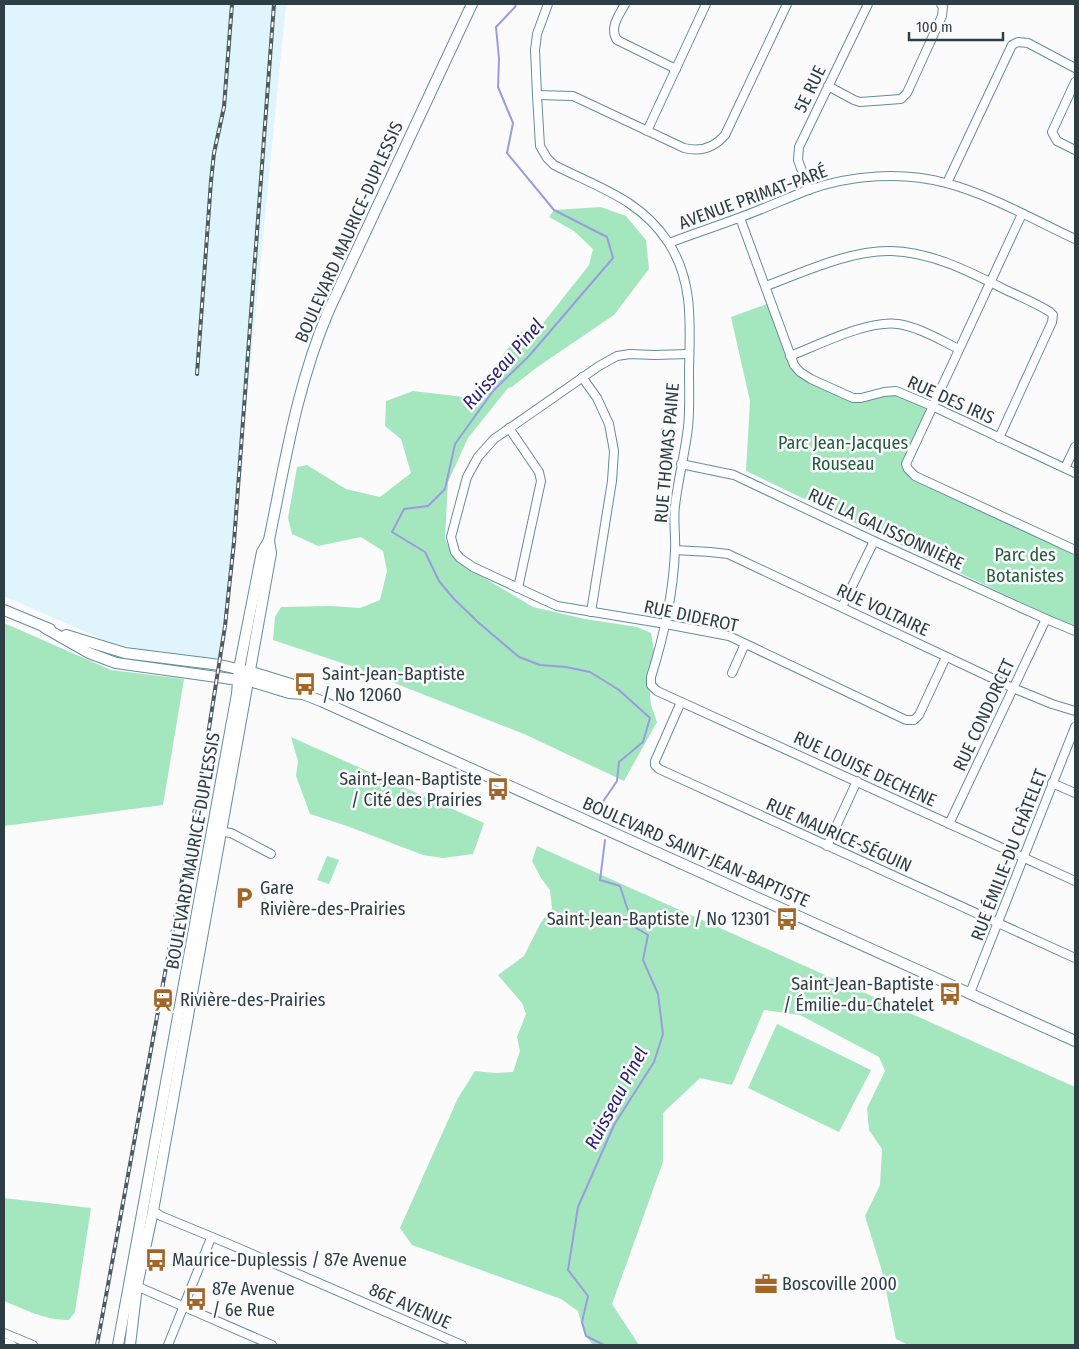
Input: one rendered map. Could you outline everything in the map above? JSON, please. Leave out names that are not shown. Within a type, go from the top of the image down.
[{"type":"street","name":"BOULEVARD MAURICE-DUPLESSIS","points":[[118,1345],[153,1211],[262,552],[269,540],[296,412],[314,347],[336,294],[472,4]]},
{"type":"street","name":"RUE THOMAS PAINE","points":[[548,4],[537,34],[535,50],[542,150],[554,165],[623,198],[651,221],[669,243],[686,287],[690,320],[688,427],[675,508],[675,550],[666,624],[651,677]]},
{"type":"street","points":[[625,4],[614,30],[617,40],[676,69]]},
{"type":"street","points":[[647,131],[706,4]]},
{"type":"street","points":[[537,95],[573,96],[684,148],[701,150],[707,148],[717,143],[726,135],[787,4]]},
{"type":"street","name":"5E RUE","points":[[809,190],[798,160],[798,151],[868,4]]},
{"type":"street","points":[[828,86],[860,102],[901,99],[907,93],[942,16],[943,7],[941,4]]},
{"type":"street","points":[[947,183],[1012,44],[1018,42],[1028,44],[1075,68]]},
{"type":"street","points":[[1075,82],[1052,132],[1056,140],[1075,150]]},
{"type":"street","name":"AVENUE PRIMAT-PARÉ","points":[[669,243],[740,218],[809,190],[836,182],[878,176],[907,176],[947,183],[984,197],[1075,239]]},
{"type":"street","points":[[1022,214],[906,464],[914,476],[1075,550]]},
{"type":"street","name":"RUE DES IRIS","points":[[740,218],[790,356],[800,372],[853,398],[896,391],[1075,473]]},
{"type":"street","points":[[766,286],[844,259],[868,253],[891,251],[921,255],[949,263],[1047,310],[1053,315],[1053,318],[999,438]]},
{"type":"street","points":[[790,356],[857,330],[884,324],[898,324],[911,328],[959,349]]},
{"type":"street","points":[[518,588],[541,481],[538,472],[509,428],[582,377],[617,356],[630,354],[689,354]]},
{"type":"street","points":[[582,377],[597,398],[609,424],[614,451],[612,481],[591,612]]},
{"type":"street","name":"RUE DIDEROT","points":[[509,428],[494,439],[478,457],[467,477],[452,530],[452,545],[460,558],[473,567],[557,606],[730,636],[910,721],[919,715],[946,657]]},
{"type":"street","points":[[1065,468],[1075,447]]},
{"type":"street","name":"RUE LA GALISSONNIÈRE","points":[[681,464],[734,475],[874,541],[1046,619],[1075,630]]},
{"type":"street","points":[[842,607],[874,541]]},
{"type":"street","name":"RUE VOLTAIRE","points":[[675,550],[728,554],[1013,688],[1075,711]]},
{"type":"street","name":"BOULEVARD SAINT-JEAN-BAPTISTE","points":[[4,610],[45,628],[125,653],[220,665],[243,675],[291,684],[303,694],[1075,1041]]},
{"type":"street","name":"RUE CONDORCET","points":[[949,824],[1046,619]]},
{"type":"street","points":[[732,673],[746,644]]},
{"type":"street","name":"RUE LOUISE DECHENE","points":[[651,677],[651,684],[657,691],[1075,881]]},
{"type":"street","name":"RUE MAURICE-SÉGUIN","points":[[680,702],[655,761],[655,765],[659,769],[1075,958]]},
{"type":"street","name":"RUE ÉMILIE-DU CHÂTELET","points":[[970,993],[1075,727]]},
{"type":"street","points":[[828,846],[857,781]]},
{"type":"street","points":[[1052,783],[1075,793]]},
{"type":"street","name":"BOULEVARD MAURICE-DUPLESSIS","points":[[130,1345],[133,1285],[147,1197],[217,831]]},
{"type":"street","points":[[217,831],[231,833],[271,854]]},
{"type":"street","name":"86E AVENUE","points":[[153,1211],[211,1238],[229,1244],[462,1345]]},
{"type":"street","points":[[168,1345],[211,1238]]},
{"type":"street","points":[[133,1285],[272,1345]]},
{"type":"street","points":[[4,1332],[33,1345]]},
{"type":"street","points":[[4,1342],[12,1345]]},
{"type":"shaded area","points":[[4,4],[286,4],[233,542],[218,660],[136,648],[109,642],[4,596]]},
{"type":"green space","points":[[601,207],[626,216],[646,240],[649,269],[614,315],[508,388],[468,438],[448,482],[445,539],[456,561],[533,607],[585,619],[637,627],[651,633],[654,650],[649,683],[651,705],[657,722],[624,781],[524,734],[351,666],[273,640],[275,617],[281,607],[331,606],[360,608],[380,600],[387,571],[383,551],[361,537],[318,546],[292,534],[288,518],[297,467],[307,465],[346,489],[380,497],[411,473],[401,439],[385,426],[386,401],[413,391],[473,398],[522,331],[529,341],[589,265],[593,249],[574,231],[549,217],[554,210]]},
{"type":"green space","points":[[772,302],[800,372],[861,398],[896,391],[932,406],[908,469],[1075,550],[1075,626],[1050,616],[746,471],[750,401],[731,317]]},
{"type":"green space","points":[[4,623],[111,670],[184,679],[163,805],[4,826]]},
{"type":"green space","points":[[291,737],[484,823],[473,854],[443,858],[423,855],[310,814],[296,776],[298,761]]},
{"type":"green space","points":[[537,846],[1075,1087],[1075,1345],[908,1345],[896,1339],[882,1271],[865,1216],[880,1185],[882,1149],[869,1130],[867,1108],[885,1071],[879,1057],[800,1015],[764,1010],[732,1085],[700,1078],[663,1113],[663,1162],[612,1304],[639,1345],[593,1345],[584,1333],[578,1311],[561,1299],[412,1245],[400,1228],[458,1098],[475,1071],[513,1072],[520,1051],[517,1037],[526,1014],[522,1003],[498,975],[524,956],[540,924],[552,908],[550,890],[532,861]]},
{"type":"green space","points":[[327,856],[339,860],[329,884],[317,880]]},
{"type":"green space","points":[[777,1024],[871,1070],[839,1132],[748,1088]]},
{"type":"green space","points":[[4,1198],[91,1208],[75,1312],[69,1320],[44,1317],[4,1301]]},
{"type":"waterway","name":"Ruisseau Pinel","points":[[516,4],[496,27],[499,59],[498,87],[513,123],[507,153],[554,210],[607,237],[613,258],[529,356],[493,391],[455,444],[445,489],[428,506],[404,509],[392,532],[425,552],[439,581],[454,599],[519,657],[540,665],[566,667],[590,672],[619,690],[650,718],[643,742],[619,762],[617,781],[600,806]]},
{"type":"waterway","name":"Ruisseau Pinel","points":[[604,1345],[586,1336],[582,1322],[588,1296],[568,1270],[578,1207],[614,1125],[654,1062],[663,1034],[658,994],[643,960],[648,935],[633,926],[620,886],[600,880],[605,840]]},
{"type":"railway","points":[[197,374],[211,181],[214,153],[224,107],[232,4]]},
{"type":"railway","points":[[97,1345],[205,754],[225,626],[234,542],[274,4]]},
{"type":"place","name":"Saint-Jean-Baptiste / No 12060","points":[[305,684]]},
{"type":"place","name":"Saint-Jean-Baptiste / Cité des Prairies","points":[[498,789]]},
{"type":"place","name":"Gare Rivière-des-Prairies","points":[[244,898]]},
{"type":"place","name":"Saint-Jean-Baptiste / No 12301","points":[[787,919]]},
{"type":"place","name":"Saint-Jean-Baptiste / Émilie-du-Chatelet","points":[[950,994]]},
{"type":"place","name":"Rivière-des-Prairies","points":[[163,1000]]},
{"type":"place","name":"Maurice-Duplessis / 87e Avenue","points":[[156,1260]]},
{"type":"place","name":"Boscoville 2000","points":[[766,1284]]},
{"type":"place","name":"87e Avenue / 6e Rue","points":[[196,1299]]},
{"type":"park label","name":"Parc Jean-Jacques Rouseau","points":[[843,453]]},
{"type":"park label","name":"Parc des Botanistes","points":[[1025,565]]}]
